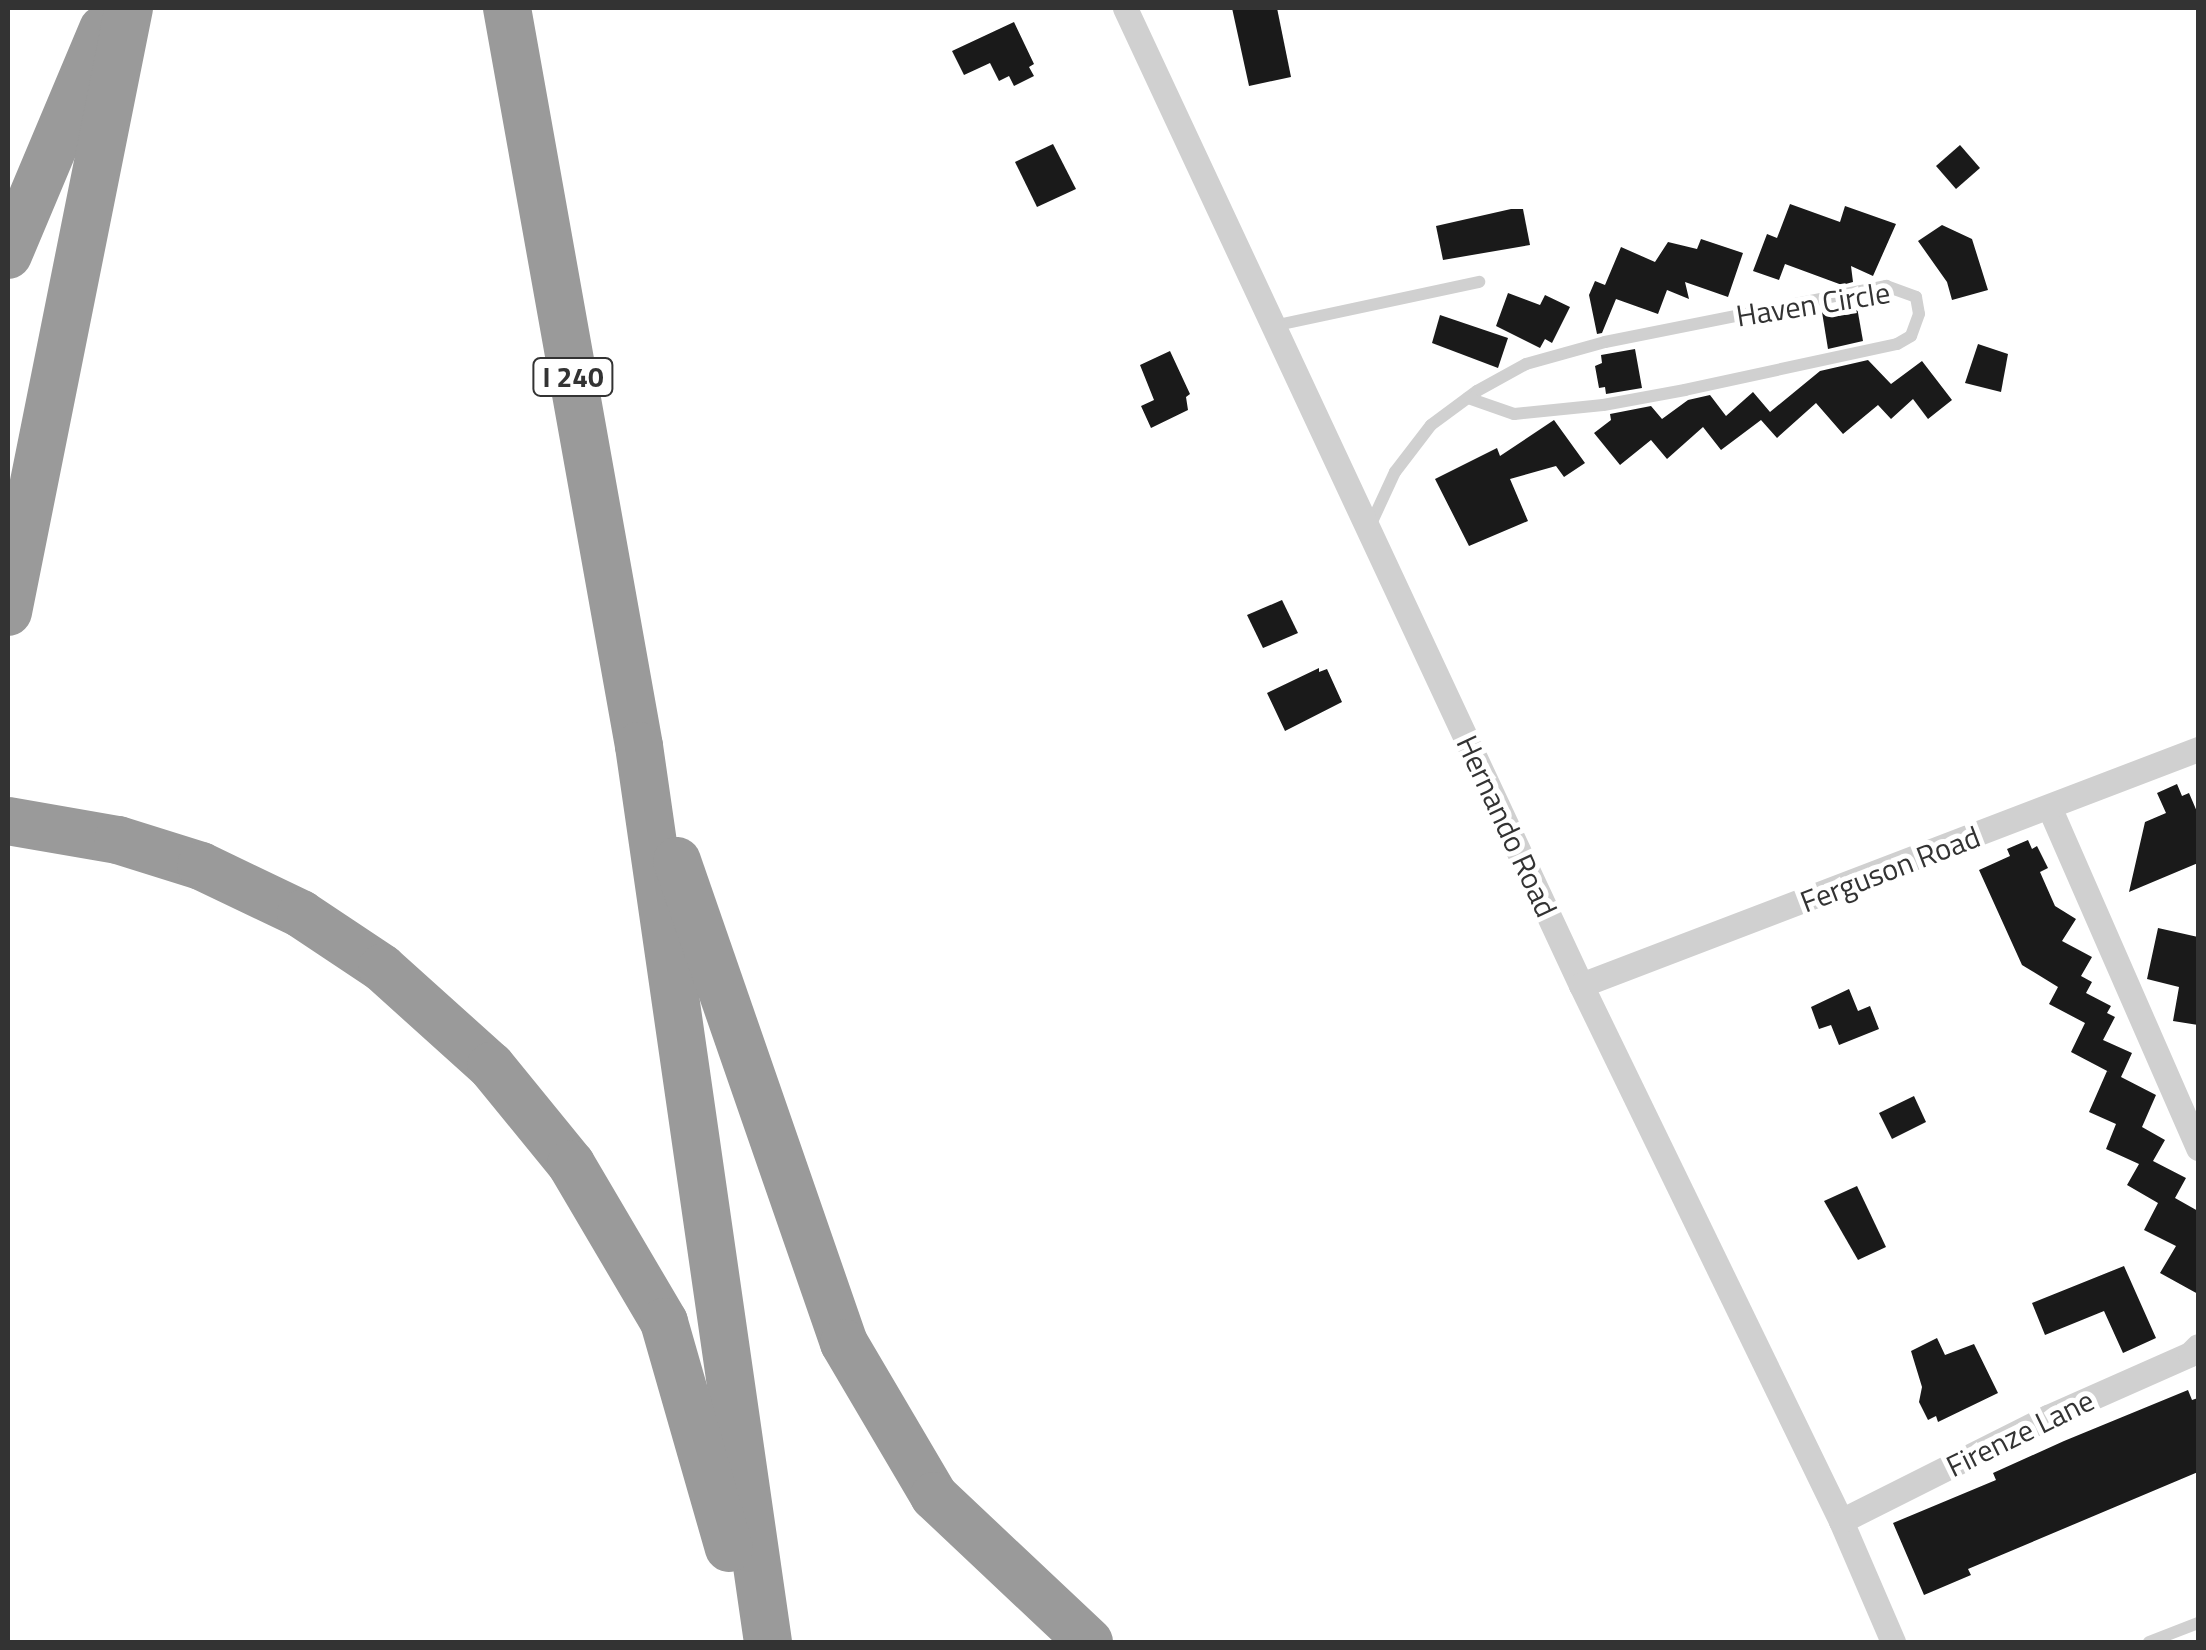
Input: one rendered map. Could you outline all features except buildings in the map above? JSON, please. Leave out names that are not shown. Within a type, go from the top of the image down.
[{"type":"highway","points":[[8,255],[112,8]]},
{"type":"highway","points":[[8,612],[129,8]]},
{"type":"highway","name":"I 240","points":[[507,8],[638,746]]},
{"type":"highway","points":[[638,746],[768,1642]]},
{"type":"highway","points":[[638,746],[844,1344],[934,1496],[1089,1642]]},
{"type":"highway","points":[[8,821],[118,840],[201,866],[301,914],[382,968],[491,1066],[572,1164],[664,1322],[757,1642]]},
{"type":"street","name":"Hernando Road","points":[[1125,8],[1370,526],[1580,985],[1842,1521],[1892,1642]]},
{"type":"street","name":"Ferguson Road","points":[[1580,985],[2050,809],[2198,749]]},
{"type":"street","points":[[2050,809],[2198,1148]]},
{"type":"street","name":"Firenze Lane","points":[[1842,1521],[2048,1417],[2190,1354],[2198,1346]]},
{"type":"lane","points":[[1274,326],[1479,282]]},
{"type":"lane","name":"Haven Circle","points":[[1370,526],[1406,456],[1430,425],[1468,398],[1526,364],[1605,342],[1886,286],[1916,297],[1919,314],[1911,336],[1897,344],[1685,390],[1514,414],[1468,398]]},
{"type":"lane","points":[[2149,1642],[2198,1624]]}]
